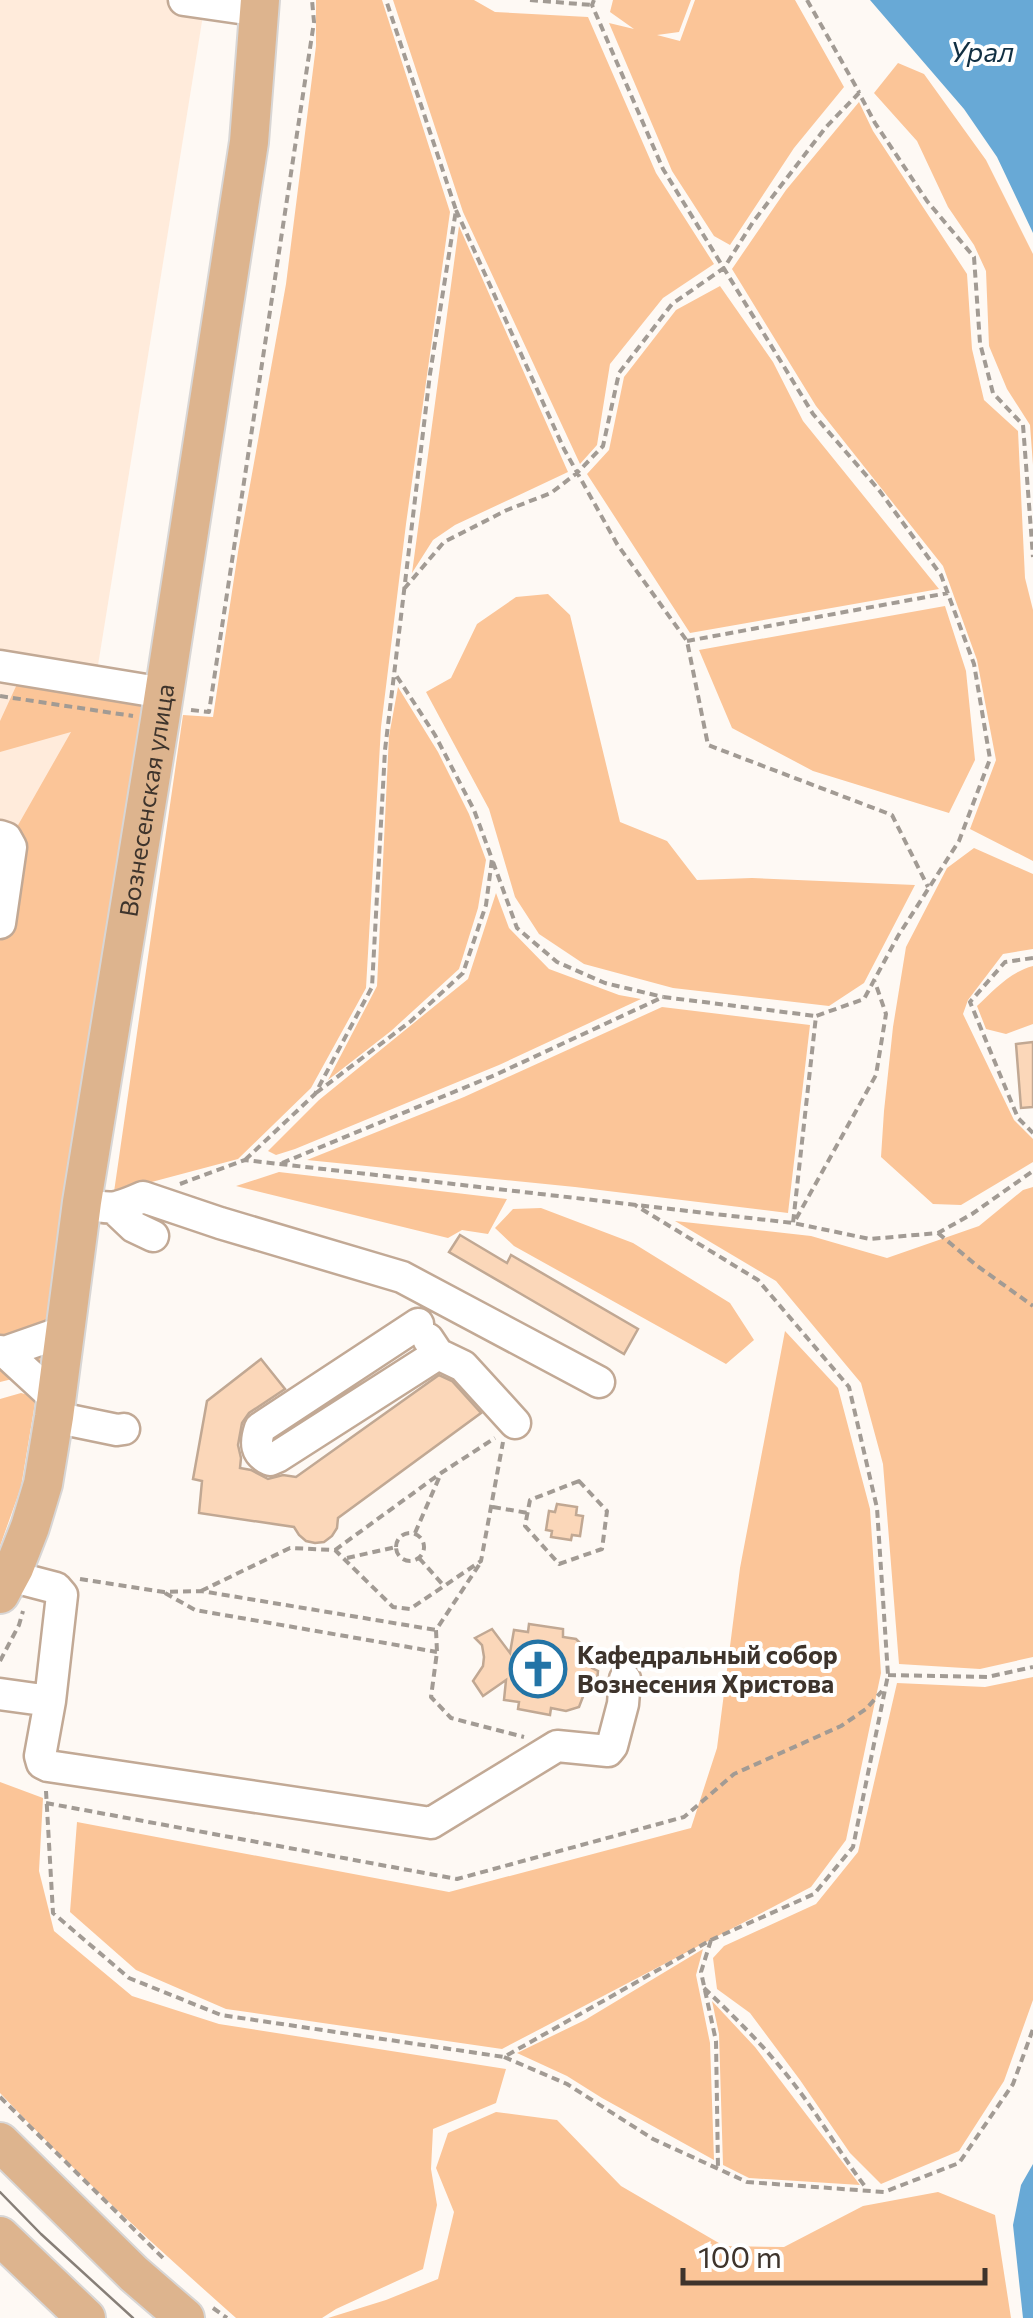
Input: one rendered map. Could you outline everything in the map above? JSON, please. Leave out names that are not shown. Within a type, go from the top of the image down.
[{"type":"main road","name":"Вознесенская улица","points":[[5,1585],[43,1484],[66,1331],[114,1203],[162,707],[249,142],[260,6]]},
{"type":"main road","points":[[0,2142],[134,2274],[199,2313]]},
{"type":"main road","points":[[0,2236],[86,2318]]},
{"type":"lane","points":[[184,0],[260,6]]},
{"type":"lane","points":[[0,666],[162,707]]},
{"type":"lane","points":[[0,836],[11,846],[0,923]]},
{"type":"lane","points":[[114,1203],[134,1227],[152,1236]]},
{"type":"lane","points":[[114,1203],[220,1223],[402,1276],[599,1382]]},
{"type":"lane","points":[[402,1276],[418,1324],[438,1354],[462,1366],[515,1422]]},
{"type":"lane","points":[[418,1324],[260,1428],[255,1441],[258,1450],[270,1460],[277,1458],[438,1354]]},
{"type":"lane","points":[[66,1331],[3,1352],[55,1408],[116,1430],[124,1429]]},
{"type":"lane","points":[[5,1585],[56,1588],[62,1595],[40,1756],[48,1766],[429,1823],[557,1746],[608,1751],[623,1704],[625,1680]]},
{"type":"lane","points":[[0,1694],[50,1701]]},
{"type":"path","points":[[386,0],[456,210],[564,449],[618,544],[687,640],[708,745],[892,815],[929,888]]},
{"type":"path","points":[[394,672],[435,735],[474,810],[517,928],[557,962],[606,983],[663,997],[816,1016],[864,999],[898,936],[960,841],[990,759],[974,664],[941,575],[879,490],[813,414],[663,169],[593,2],[530,0]]},
{"type":"path","points":[[807,0],[875,122],[926,201],[974,257],[980,343],[993,393],[1023,425],[1033,557]]},
{"type":"path","points":[[404,589],[444,542],[506,510],[551,493],[578,473],[602,446],[620,373],[672,304],[724,268],[753,222],[826,128],[860,94]]},
{"type":"path","points":[[315,1094],[372,987],[385,750],[430,374],[456,210]]},
{"type":"path","points":[[687,640],[948,593]]},
{"type":"path","points":[[0,696],[162,707]]},
{"type":"path","points":[[114,1203],[245,1160],[315,1094],[411,1021],[463,973],[486,905],[492,859]]},
{"type":"path","points":[[1033,958],[1005,962],[970,1002],[1018,1118],[1033,1132]]},
{"type":"path","points":[[794,1223],[876,1075],[886,1014],[874,980]]},
{"type":"path","points":[[277,1164],[495,1074],[663,997]]},
{"type":"path","points":[[794,1223],[816,1016]]},
{"type":"path","points":[[245,1160],[794,1223],[870,1239],[938,1232],[972,1214],[1033,1171]]},
{"type":"path","points":[[938,1232],[1033,1306]]},
{"type":"path","points":[[201,1591],[290,1548],[336,1550],[506,1430],[481,1561],[436,1630],[431,1697],[451,1718],[557,1746]]},
{"type":"path","points":[[414,1533],[441,1474]]},
{"type":"path","points":[[580,1481],[608,1512],[602,1549],[559,1564],[526,1526],[528,1513],[530,1500],[580,1481]]},
{"type":"path","points":[[492,1506],[528,1513]]},
{"type":"path","points":[[406,1533],[414,1533],[424,1544],[419,1558],[412,1561],[398,1554],[396,1547],[406,1533]]},
{"type":"path","points":[[345,1559],[396,1547]]},
{"type":"path","points":[[336,1550],[393,1607],[410,1609],[481,1561]]},
{"type":"path","points":[[419,1558],[444,1586]]},
{"type":"path","points":[[436,1630],[201,1591],[164,1592],[195,1610],[436,1652]]},
{"type":"path","points":[[888,1675],[987,1677],[1033,1667]]},
{"type":"path","points":[[711,1940],[701,1972],[716,2041],[718,2169]]},
{"type":"path","points":[[704,1988],[754,2035],[801,2093],[869,2191]]},
{"type":"path","points":[[504,2057],[566,2084],[654,2139],[747,2182],[884,2192],[959,2163],[1013,2084],[1033,2029]]},
{"type":"path","points":[[0,2097],[170,2266]]},
{"type":"path","points":[[199,2313],[226,2318]]},
{"type":"shaded area","points":[[0,0],[202,0],[204,9],[0,1272]]},
{"type":"shaded area","points":[[316,0],[382,0],[450,212],[381,727],[366,988],[311,1088],[238,1159],[114,1192],[183,715],[213,717],[286,284],[316,46]]},
{"type":"shaded area","points":[[393,0],[474,0],[495,12],[588,17],[656,173],[714,264],[663,298],[610,364],[597,445],[580,464],[463,212]]},
{"type":"shaded area","points":[[613,0],[691,0],[679,32],[657,35],[680,41],[695,0],[795,0],[844,87],[794,148],[730,245],[714,236],[672,171],[609,23],[634,29],[610,12]]},
{"type":"shaded area","points":[[898,63],[924,74],[986,160],[1033,254],[1033,465],[1030,425],[1007,389],[989,346],[986,271],[948,207],[917,141],[874,93]]},
{"type":"shaded area","points":[[859,102],[873,131],[967,274],[972,349],[984,400],[1018,431],[1025,578],[1033,610],[1033,861],[970,829],[996,760],[977,660],[943,566],[816,406],[732,269],[786,190]]},
{"type":"shaded area","points":[[459,226],[568,472],[455,525],[433,540],[412,573]]},
{"type":"shaded area","points":[[720,286],[773,362],[803,421],[939,589],[690,633],[587,474],[609,450],[624,377],[676,310]]},
{"type":"shaded area","points":[[548,594],[570,615],[620,822],[667,841],[697,880],[752,878],[915,885],[864,983],[829,1006],[673,988],[584,964],[539,934],[515,897],[489,809],[426,692],[451,678],[477,624],[516,597]]},
{"type":"shaded area","points":[[945,606],[966,671],[975,760],[949,813],[813,771],[732,728],[699,650]]},
{"type":"shaded area","points":[[18,682],[148,696],[41,1372],[0,1382],[0,904],[9,841],[71,732],[0,752],[0,721]]},
{"type":"shaded area","points":[[398,687],[438,752],[469,814],[486,860],[478,908],[459,969],[391,1031],[328,1080],[377,986],[389,736]]},
{"type":"shaded area","points":[[974,848],[1033,874],[1033,949],[1003,954],[968,1000],[963,1014],[1014,1120],[1033,1139],[1033,1162],[961,1205],[933,1204],[881,1157],[893,1027],[906,947],[947,868]]},
{"type":"shaded area","points":[[496,893],[509,928],[549,969],[619,995],[641,999],[499,1065],[295,1149],[276,1155],[268,1151],[319,1100],[468,979]]},
{"type":"shaded area","points":[[1033,966],[1033,1024],[1006,1034],[986,1029],[977,1006],[1010,977]]},
{"type":"shaded area","points":[[662,1007],[810,1025],[788,1213],[307,1160],[464,1097]]},
{"type":"shaded area","points":[[279,1172],[507,1199],[488,1234],[462,1230],[448,1238],[236,1186]]},
{"type":"shaded area","points":[[1033,1187],[1033,1657],[980,1669],[899,1664],[883,1464],[861,1383],[776,1281],[675,1221],[811,1236],[887,1258],[979,1226],[1023,1190]]},
{"type":"shaded area","points":[[541,1208],[633,1243],[730,1303],[754,1340],[726,1364],[514,1246],[495,1228],[513,1209]]},
{"type":"shaded area","points":[[785,1331],[838,1388],[870,1509],[881,1673],[846,1840],[811,1887],[502,2049],[226,2009],[136,1970],[70,1912],[77,1822],[449,1892],[691,1828],[717,1748],[740,1568]]},
{"type":"shaded area","points":[[21,1393],[36,1397],[21,1487],[0,1546],[0,1399]]},
{"type":"shaded area","points":[[1033,1677],[1033,2000],[1004,2081],[959,2151],[881,2184],[850,2153],[750,2013],[717,1989],[713,1958],[724,1946],[816,1904],[858,1852],[897,1683],[985,1687]]},
{"type":"shaded area","points":[[0,1782],[43,1798],[39,1871],[54,1931],[132,1996],[219,2024],[506,2069],[496,2103],[433,2129],[431,2169],[437,2205],[423,2269],[322,2318],[236,2318],[57,2152],[0,2093]]},
{"type":"shaded area","points":[[703,1949],[696,1975],[710,2043],[714,2160],[567,2076],[517,2053],[585,2020]]},
{"type":"shaded area","points":[[712,2001],[755,2047],[860,2185],[749,2178],[723,2165],[719,2034]]},
{"type":"shaded area","points":[[496,2112],[557,2120],[621,2186],[724,2246],[784,2247],[863,2206],[938,2192],[995,2215],[1011,2318],[328,2318],[438,2279],[454,2212],[436,2168],[448,2133]]},
{"type":"water","name":"Урал","points":[[870,0],[1033,0],[1033,233],[997,157],[964,109]]},
{"type":"water","points":[[1033,2164],[1033,2318],[1023,2318],[1013,2225],[1021,2185]]},
{"type":"building","points":[[1033,1042],[1033,1107],[1021,1108],[1016,1044]]},
{"type":"building","points":[[460,1235],[507,1263],[511,1255],[638,1329],[624,1354],[449,1252]]},
{"type":"building","points":[[261,1359],[285,1389],[249,1413],[242,1423],[238,1445],[240,1468],[268,1479],[296,1477],[439,1375],[452,1381],[481,1413],[338,1518],[337,1528],[324,1542],[306,1541],[294,1527],[199,1513],[202,1481],[193,1479],[207,1401]]},
{"type":"building","points":[[557,1504],[577,1507],[576,1515],[583,1516],[580,1536],[572,1535],[571,1540],[551,1537],[552,1531],[546,1530],[549,1511],[555,1512]]},
{"type":"building","name":"Кафедральный собор Вознесения Христова","points":[[529,1624],[563,1629],[563,1637],[576,1639],[584,1655],[594,1656],[592,1668],[598,1671],[597,1681],[584,1694],[579,1707],[566,1711],[551,1708],[550,1715],[518,1709],[519,1702],[504,1700],[506,1680],[483,1696],[473,1681],[484,1657],[482,1645],[475,1638],[492,1629],[510,1653],[514,1630],[528,1632]]},
{"type":"tram line","points":[[0,2192],[133,2318]]},
{"type":"place","name":"Кафедральный собор Вознесения Христова","points":[[538,1669]]}]
